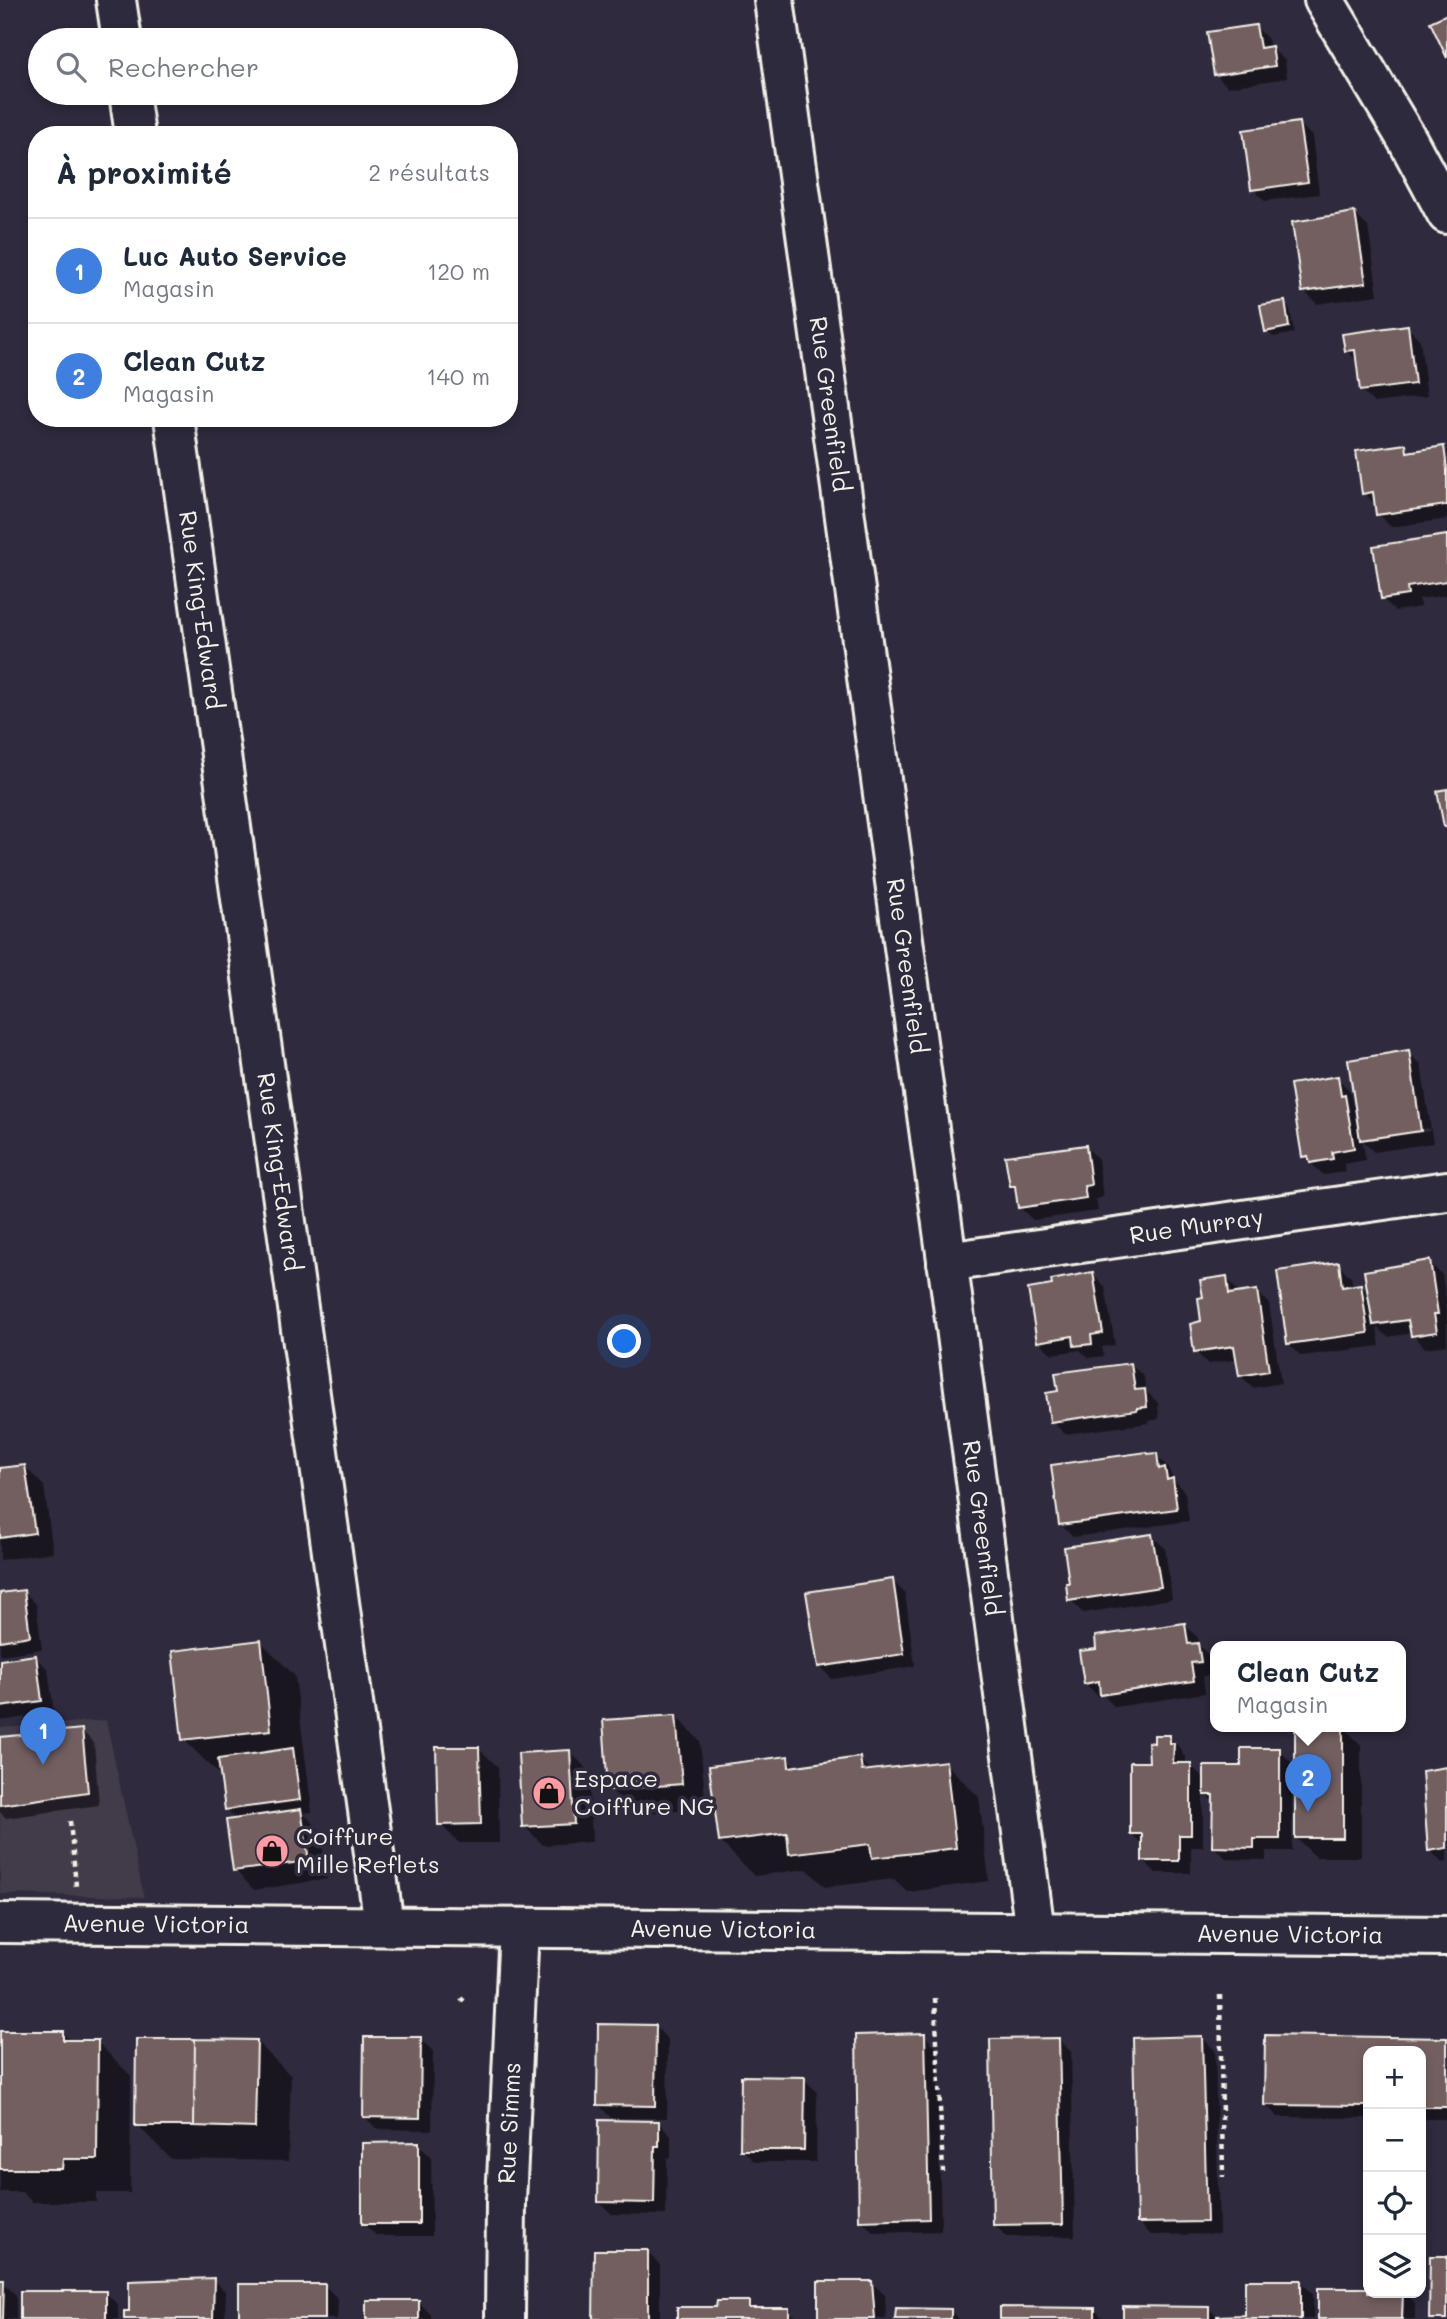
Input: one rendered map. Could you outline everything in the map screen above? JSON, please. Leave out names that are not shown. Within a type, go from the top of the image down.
[{"type":"street","points":[[116,0],[120,28]]},
{"type":"street","name":"Rue Greenfield","points":[[774,0],[947,1262],[1035,1932]]},
{"type":"street","points":[[1324,0],[1447,214]]},
{"type":"street","points":[[131,105],[134,126]]},
{"type":"street","name":"Rue King-Edward","points":[[175,427],[384,1925]]},
{"type":"street","name":"Rue Murray","points":[[947,1262],[1447,1191]]},
{"type":"street","name":"Avenue Victoria","points":[[0,1923],[1447,1936]]},
{"type":"street","name":"Rue Simms","points":[[505,2319],[506,2201],[519,1928]]},
{"type":"path","points":[[70,1821],[76,1887]]},
{"type":"path","points":[[1220,1996],[1223,2177]]},
{"type":"path","points":[[935,1997],[943,2172]]},
{"type":"shaded area","points":[[106,1720],[144,1897],[0,1894],[0,1728]]},
{"type":"building","points":[[1447,14],[1447,58],[1430,22]]},
{"type":"building","points":[[1256,25],[1260,48],[1272,46],[1275,66],[1214,75],[1207,32]]},
{"type":"building","points":[[1299,122],[1308,182],[1251,190],[1243,130]]},
{"type":"building","points":[[1355,212],[1366,283],[1302,292],[1292,222]]},
{"type":"building","points":[[1285,301],[1289,327],[1265,332],[1260,305]]},
{"type":"building","points":[[1408,325],[1415,384],[1360,391],[1355,350],[1345,351],[1342,334]]},
{"type":"building","points":[[1406,444],[1407,452],[1444,446],[1447,505],[1376,515],[1373,492],[1362,494],[1356,451]]},
{"type":"building","points":[[1447,535],[1447,581],[1407,587],[1408,595],[1381,599],[1373,546]]},
{"type":"building","points":[[1447,789],[1447,827],[1444,827],[1437,791]]},
{"type":"building","points":[[1409,1050],[1421,1131],[1360,1140],[1348,1060]]},
{"type":"building","points":[[1338,1076],[1341,1096],[1345,1095],[1354,1148],[1332,1152],[1333,1159],[1310,1163],[1308,1156],[1302,1157],[1290,1084]]},
{"type":"building","points":[[1086,1145],[1091,1185],[1084,1186],[1086,1198],[1018,1208],[1015,1186],[1010,1186],[1005,1156]]},
{"type":"building","points":[[1430,1260],[1438,1314],[1434,1314],[1437,1332],[1411,1336],[1408,1320],[1373,1325],[1364,1271]]},
{"type":"building","points":[[1339,1262],[1342,1287],[1361,1284],[1368,1333],[1287,1344],[1277,1271]]},
{"type":"building","points":[[1093,1272],[1103,1333],[1091,1335],[1092,1344],[1074,1346],[1073,1336],[1037,1342],[1028,1289],[1052,1285],[1051,1280]]},
{"type":"building","points":[[1227,1276],[1229,1294],[1257,1290],[1269,1371],[1239,1376],[1234,1346],[1194,1352],[1190,1324],[1201,1321],[1198,1298],[1203,1297],[1200,1280]]},
{"type":"building","points":[[1131,1363],[1135,1390],[1145,1389],[1147,1407],[1050,1422],[1046,1393],[1058,1391],[1055,1373]]},
{"type":"building","points":[[1147,1452],[1157,1453],[1159,1469],[1165,1467],[1167,1480],[1173,1478],[1177,1509],[1059,1525],[1051,1465]]},
{"type":"building","points":[[25,1465],[35,1533],[0,1538],[0,1468]]},
{"type":"building","points":[[1152,1534],[1161,1587],[1068,1601],[1066,1583],[1069,1583],[1064,1547]]},
{"type":"building","points":[[893,1579],[904,1654],[818,1667],[806,1592]]},
{"type":"building","points":[[24,1590],[30,1636],[0,1641],[0,1593]]},
{"type":"building","points":[[1185,1623],[1188,1644],[1198,1643],[1201,1662],[1191,1663],[1194,1681],[1100,1695],[1099,1681],[1084,1684],[1079,1651],[1096,1649],[1095,1636]]},
{"type":"building","points":[[261,1640],[271,1730],[182,1740],[172,1651]]},
{"type":"building","points":[[36,1655],[42,1701],[0,1707],[0,1660]]},
{"type":"building","points":[[676,1715],[682,1784],[608,1790],[603,1720]]},
{"type":"building","points":[[82,1729],[88,1792],[0,1805],[0,1737]]},
{"type":"building","points":[[1295,1732],[1343,1732],[1343,1838],[1295,1838]]},
{"type":"building","points":[[1154,1735],[1170,1735],[1170,1743],[1174,1743],[1173,1763],[1191,1763],[1191,1835],[1179,1835],[1179,1861],[1142,1861],[1142,1834],[1130,1834],[1130,1762],[1149,1762],[1148,1742],[1154,1743]]},
{"type":"building","points":[[436,1747],[479,1747],[481,1824],[438,1825]]},
{"type":"building","points":[[293,1748],[300,1800],[225,1810],[218,1759]]},
{"type":"building","points":[[1241,1748],[1280,1748],[1280,1839],[1254,1839],[1254,1848],[1212,1847],[1213,1795],[1204,1795],[1204,1766],[1241,1766]]},
{"type":"building","points":[[570,1750],[574,1824],[522,1827],[518,1753]]},
{"type":"building","points":[[788,1756],[789,1767],[860,1757],[862,1771],[946,1761],[956,1848],[872,1858],[870,1844],[789,1854],[787,1833],[719,1842],[709,1766]]},
{"type":"building","points":[[1447,1767],[1447,1848],[1428,1851],[1422,1771]]},
{"type":"building","points":[[301,1809],[309,1861],[233,1871],[226,1820]]},
{"type":"building","points":[[598,2024],[656,2025],[655,2106],[597,2105]]},
{"type":"building","points":[[0,2031],[63,2031],[63,2040],[98,2040],[97,2159],[63,2159],[62,2169],[0,2169]]},
{"type":"building","points":[[925,2033],[929,2219],[859,2221],[856,2035]]},
{"type":"building","points":[[1265,2035],[1447,2038],[1447,2107],[1426,2107],[1426,2046],[1363,2046],[1363,2106],[1264,2105]]},
{"type":"building","points":[[1202,2036],[1207,2222],[1137,2223],[1133,2038]]},
{"type":"building","points":[[364,2037],[421,2037],[420,2118],[363,2117]]},
{"type":"building","points":[[1059,2038],[1063,2224],[993,2225],[990,2039]]},
{"type":"building","points":[[136,2039],[195,2039],[194,2126],[135,2126]]},
{"type":"building","points":[[195,2039],[257,2040],[255,2128],[194,2126]]},
{"type":"building","points":[[741,2076],[805,2077],[804,2150],[740,2150]]},
{"type":"building","points":[[599,2120],[659,2121],[659,2146],[655,2146],[654,2203],[598,2202]]},
{"type":"building","points":[[419,2142],[419,2224],[362,2224],[362,2143]]},
{"type":"building","points":[[594,2250],[648,2250],[648,2319],[593,2319]]},
{"type":"building","points":[[1430,2256],[1447,2256],[1447,2319],[1429,2319]]},
{"type":"building","points":[[214,2278],[213,2319],[124,2319],[124,2311],[129,2311],[129,2281]]},
{"type":"building","points":[[0,2280],[4,2280],[3,2319],[0,2319]]},
{"type":"building","points":[[1245,2280],[1301,2280],[1301,2319],[1217,2319],[1217,2316],[1245,2315]]},
{"type":"building","points":[[818,2281],[872,2281],[875,2319],[818,2319]]},
{"type":"building","points":[[239,2284],[325,2284],[325,2319],[239,2319]]},
{"type":"building","points":[[1318,2288],[1363,2288],[1363,2298],[1403,2298],[1402,2319],[1318,2319]]},
{"type":"building","points":[[20,2291],[106,2291],[106,2319],[20,2319]]},
{"type":"building","points":[[366,2300],[419,2300],[419,2319],[366,2319]]},
{"type":"building","points":[[717,2301],[749,2301],[749,2308],[789,2308],[789,2319],[677,2319],[677,2307],[716,2307]]},
{"type":"building","points":[[1123,2306],[1209,2307],[1209,2319],[1123,2319]]},
{"type":"building","points":[[1000,2307],[1095,2308],[1095,2319],[1000,2319]]},
{"type":"building","points":[[896,2308],[951,2309],[951,2319],[895,2319]]},
{"type":"place","name":"Luc Auto Service","points":[[43,1765]]},
{"type":"place","name":"Espace Coiffure NG","points":[[549,1793]]},
{"type":"place","name":"Clean Cutz","points":[[1308,1812]]},
{"type":"place","name":"Coiffure Mille Reflets","points":[[272,1851]]}]
